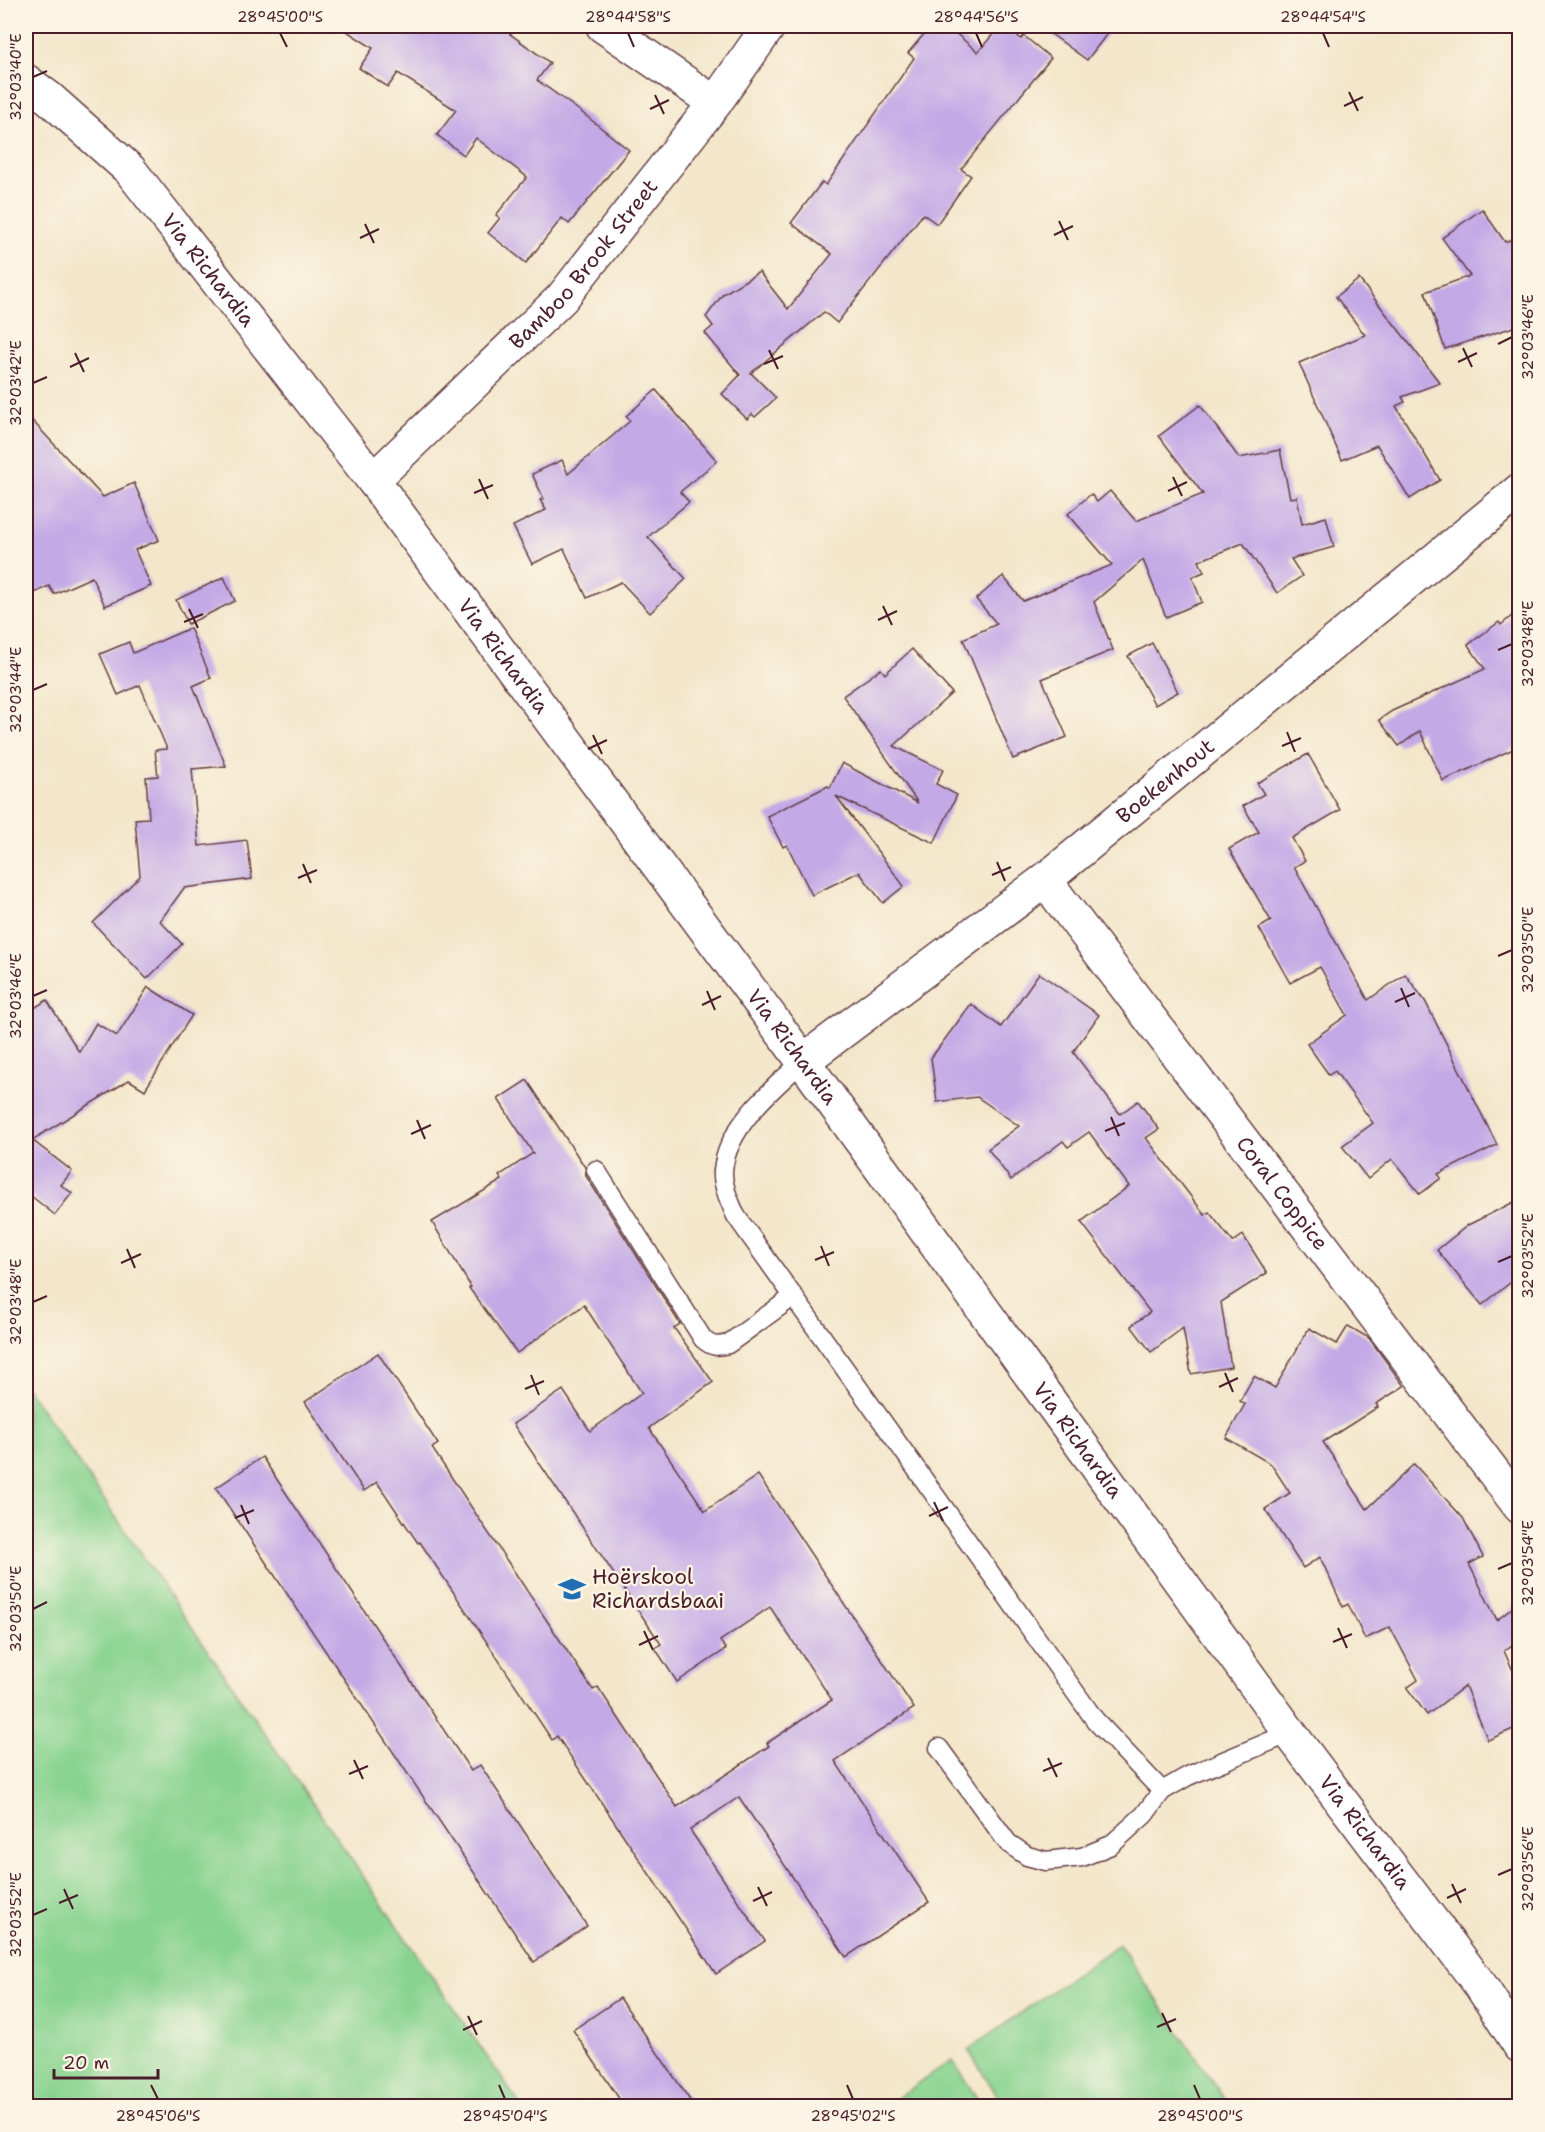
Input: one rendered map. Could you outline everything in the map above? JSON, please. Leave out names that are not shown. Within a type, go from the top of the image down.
[{"type":"street","points":[[603,26],[715,102]]},
{"type":"street","name":"Bamboo Brook Street","points":[[373,480],[562,298],[715,102],[769,26]]},
{"type":"street","name":"Via Richardia","points":[[26,81],[49,98],[130,170],[373,480],[803,1061],[1290,1733],[1481,1986],[1520,2046]]},
{"type":"street","name":"Boekenhout","points":[[803,1061],[1045,880],[1520,490]]},
{"type":"street","name":"Coral Coppice","points":[[1045,880],[1520,1507]]},
{"type":"lane","points":[[803,1061],[762,1097],[732,1140],[723,1172],[728,1197],[736,1216],[1095,1720],[1162,1791]]},
{"type":"lane","points":[[596,1170],[703,1339],[710,1346],[718,1347],[728,1344],[794,1296]]},
{"type":"lane","points":[[939,1748],[1008,1843],[1027,1856],[1046,1862],[1082,1857],[1111,1845],[1144,1815],[1162,1791],[1188,1776],[1290,1733]]},
{"type":"green space","points":[[27,1388],[521,2106],[26,2106]]},
{"type":"green space","points":[[1119,1944],[1229,2106],[1004,2106],[968,2050]]},
{"type":"green space","points":[[952,2060],[982,2106],[886,2106]]},
{"type":"building","points":[[339,26],[499,26],[550,63],[537,80],[629,150],[569,224],[562,218],[526,263],[488,233],[500,218],[496,215],[527,177],[476,138],[464,155],[437,135],[456,110],[398,73],[388,87],[359,68],[373,48]]},
{"type":"building","points":[[931,26],[947,26],[978,52],[1000,26],[1006,26],[1021,39],[1024,36],[1051,58],[961,169],[971,176],[937,224],[923,214],[837,323],[824,312],[751,373],[776,398],[755,417],[752,414],[747,419],[722,394],[740,375],[705,333],[713,326],[706,317],[723,294],[759,272],[788,309],[832,254],[791,223],[822,182],[826,185],[914,58],[908,53]]},
{"type":"building","points":[[1040,26],[1113,26],[1087,60]]},
{"type":"building","points":[[1482,209],[1505,242],[1520,236],[1520,325],[1445,349],[1425,292],[1470,276],[1442,238]]},
{"type":"building","points":[[1359,279],[1440,383],[1402,397],[1405,402],[1396,406],[1440,480],[1410,499],[1377,445],[1342,460],[1299,363],[1365,335],[1336,297]]},
{"type":"building","points":[[656,390],[717,461],[680,492],[689,502],[648,537],[686,579],[650,613],[621,582],[587,598],[564,549],[532,564],[513,526],[546,510],[540,500],[544,499],[532,474],[562,460],[568,474],[630,421],[626,416]]},
{"type":"building","points":[[1200,405],[1239,458],[1280,450],[1290,498],[1297,497],[1302,524],[1326,517],[1334,547],[1291,559],[1302,576],[1277,593],[1243,543],[1199,561],[1204,572],[1192,577],[1202,602],[1166,617],[1143,560],[1094,602],[1113,650],[1042,679],[1067,737],[1013,759],[963,639],[997,624],[976,599],[1003,576],[1023,601],[1112,565],[1068,514],[1091,494],[1097,502],[1110,491],[1136,521],[1203,494],[1159,436]]},
{"type":"building","points":[[26,414],[103,497],[134,483],[159,540],[135,550],[151,586],[105,606],[92,577],[54,594],[49,586],[26,597]]},
{"type":"building","points":[[224,577],[235,601],[188,624],[176,600]]},
{"type":"building","points":[[1520,609],[1520,746],[1443,781],[1420,731],[1399,746],[1379,720],[1392,711],[1485,669],[1468,645],[1499,622],[1501,625]]},
{"type":"building","points":[[190,628],[211,678],[193,686],[226,766],[192,769],[199,846],[247,840],[252,879],[184,888],[160,921],[182,944],[147,979],[93,923],[140,876],[135,819],[149,818],[146,777],[158,776],[155,750],[167,749],[140,685],[118,695],[100,654],[129,642],[133,653]]},
{"type":"building","points":[[1152,643],[1178,692],[1155,705],[1128,656]]},
{"type":"building","points":[[912,649],[952,693],[894,746],[943,770],[936,784],[957,795],[934,843],[836,796],[904,886],[883,903],[859,872],[812,895],[787,845],[783,847],[767,816],[828,786],[830,788],[842,763],[918,803],[843,696],[881,669],[885,674]]},
{"type":"building","points":[[1308,754],[1340,810],[1292,838],[1305,861],[1294,867],[1368,1000],[1405,974],[1425,1001],[1497,1145],[1438,1174],[1441,1178],[1420,1194],[1392,1159],[1368,1179],[1342,1146],[1373,1123],[1335,1071],[1329,1075],[1307,1044],[1347,1015],[1320,967],[1290,983],[1259,928],[1271,921],[1229,849],[1259,832],[1243,806],[1264,794],[1257,783]]},
{"type":"building","points":[[1039,973],[1099,1015],[1073,1052],[1120,1114],[1138,1101],[1159,1129],[1146,1138],[1205,1215],[1209,1212],[1233,1242],[1243,1235],[1267,1273],[1221,1302],[1231,1367],[1191,1374],[1183,1328],[1151,1352],[1131,1326],[1150,1312],[1081,1222],[1129,1186],[1089,1132],[1068,1147],[1063,1141],[1011,1180],[988,1149],[1019,1126],[977,1097],[937,1102],[931,1058],[971,1004],[1001,1027]]},
{"type":"building","points":[[148,987],[192,1015],[145,1090],[129,1080],[32,1140],[72,1171],[61,1185],[72,1193],[55,1215],[26,1192],[26,1013],[47,1000],[79,1052],[96,1023],[117,1036]]},
{"type":"building","points":[[527,1080],[585,1167],[586,1176],[680,1324],[674,1328],[713,1382],[649,1428],[705,1511],[758,1475],[914,1708],[835,1761],[929,1902],[846,1957],[739,1797],[690,1830],[765,1941],[716,1974],[557,1736],[552,1740],[420,1542],[418,1543],[377,1482],[364,1491],[305,1402],[378,1353],[438,1444],[432,1448],[593,1690],[598,1687],[677,1807],[769,1746],[767,1743],[832,1700],[770,1607],[720,1641],[726,1649],[677,1682],[655,1648],[661,1644],[513,1424],[563,1390],[590,1431],[642,1393],[584,1305],[517,1353],[469,1288],[471,1287],[432,1222],[502,1180],[499,1176],[533,1153],[498,1099]]},
{"type":"building","points":[[1520,1199],[1520,1275],[1482,1305],[1437,1250],[1468,1225]]},
{"type":"building","points":[[1348,1326],[1369,1338],[1404,1386],[1376,1404],[1378,1407],[1323,1442],[1367,1509],[1414,1464],[1463,1518],[1483,1557],[1469,1564],[1497,1620],[1520,1602],[1520,1639],[1504,1651],[1520,1686],[1520,1726],[1488,1740],[1465,1686],[1427,1715],[1407,1688],[1418,1680],[1390,1627],[1365,1639],[1348,1604],[1343,1607],[1320,1557],[1303,1568],[1265,1509],[1290,1493],[1271,1464],[1226,1438],[1245,1404],[1240,1401],[1254,1376],[1275,1388],[1309,1328],[1337,1344]]},
{"type":"building","points":[[262,1457],[471,1771],[480,1765],[587,1926],[534,1962],[216,1488]]},
{"type":"building","points":[[620,1998],[694,2106],[624,2106],[573,2030]]},
{"type":"place","name":"Hoërskool Richardsbaai","points":[[572,1589]]}]
